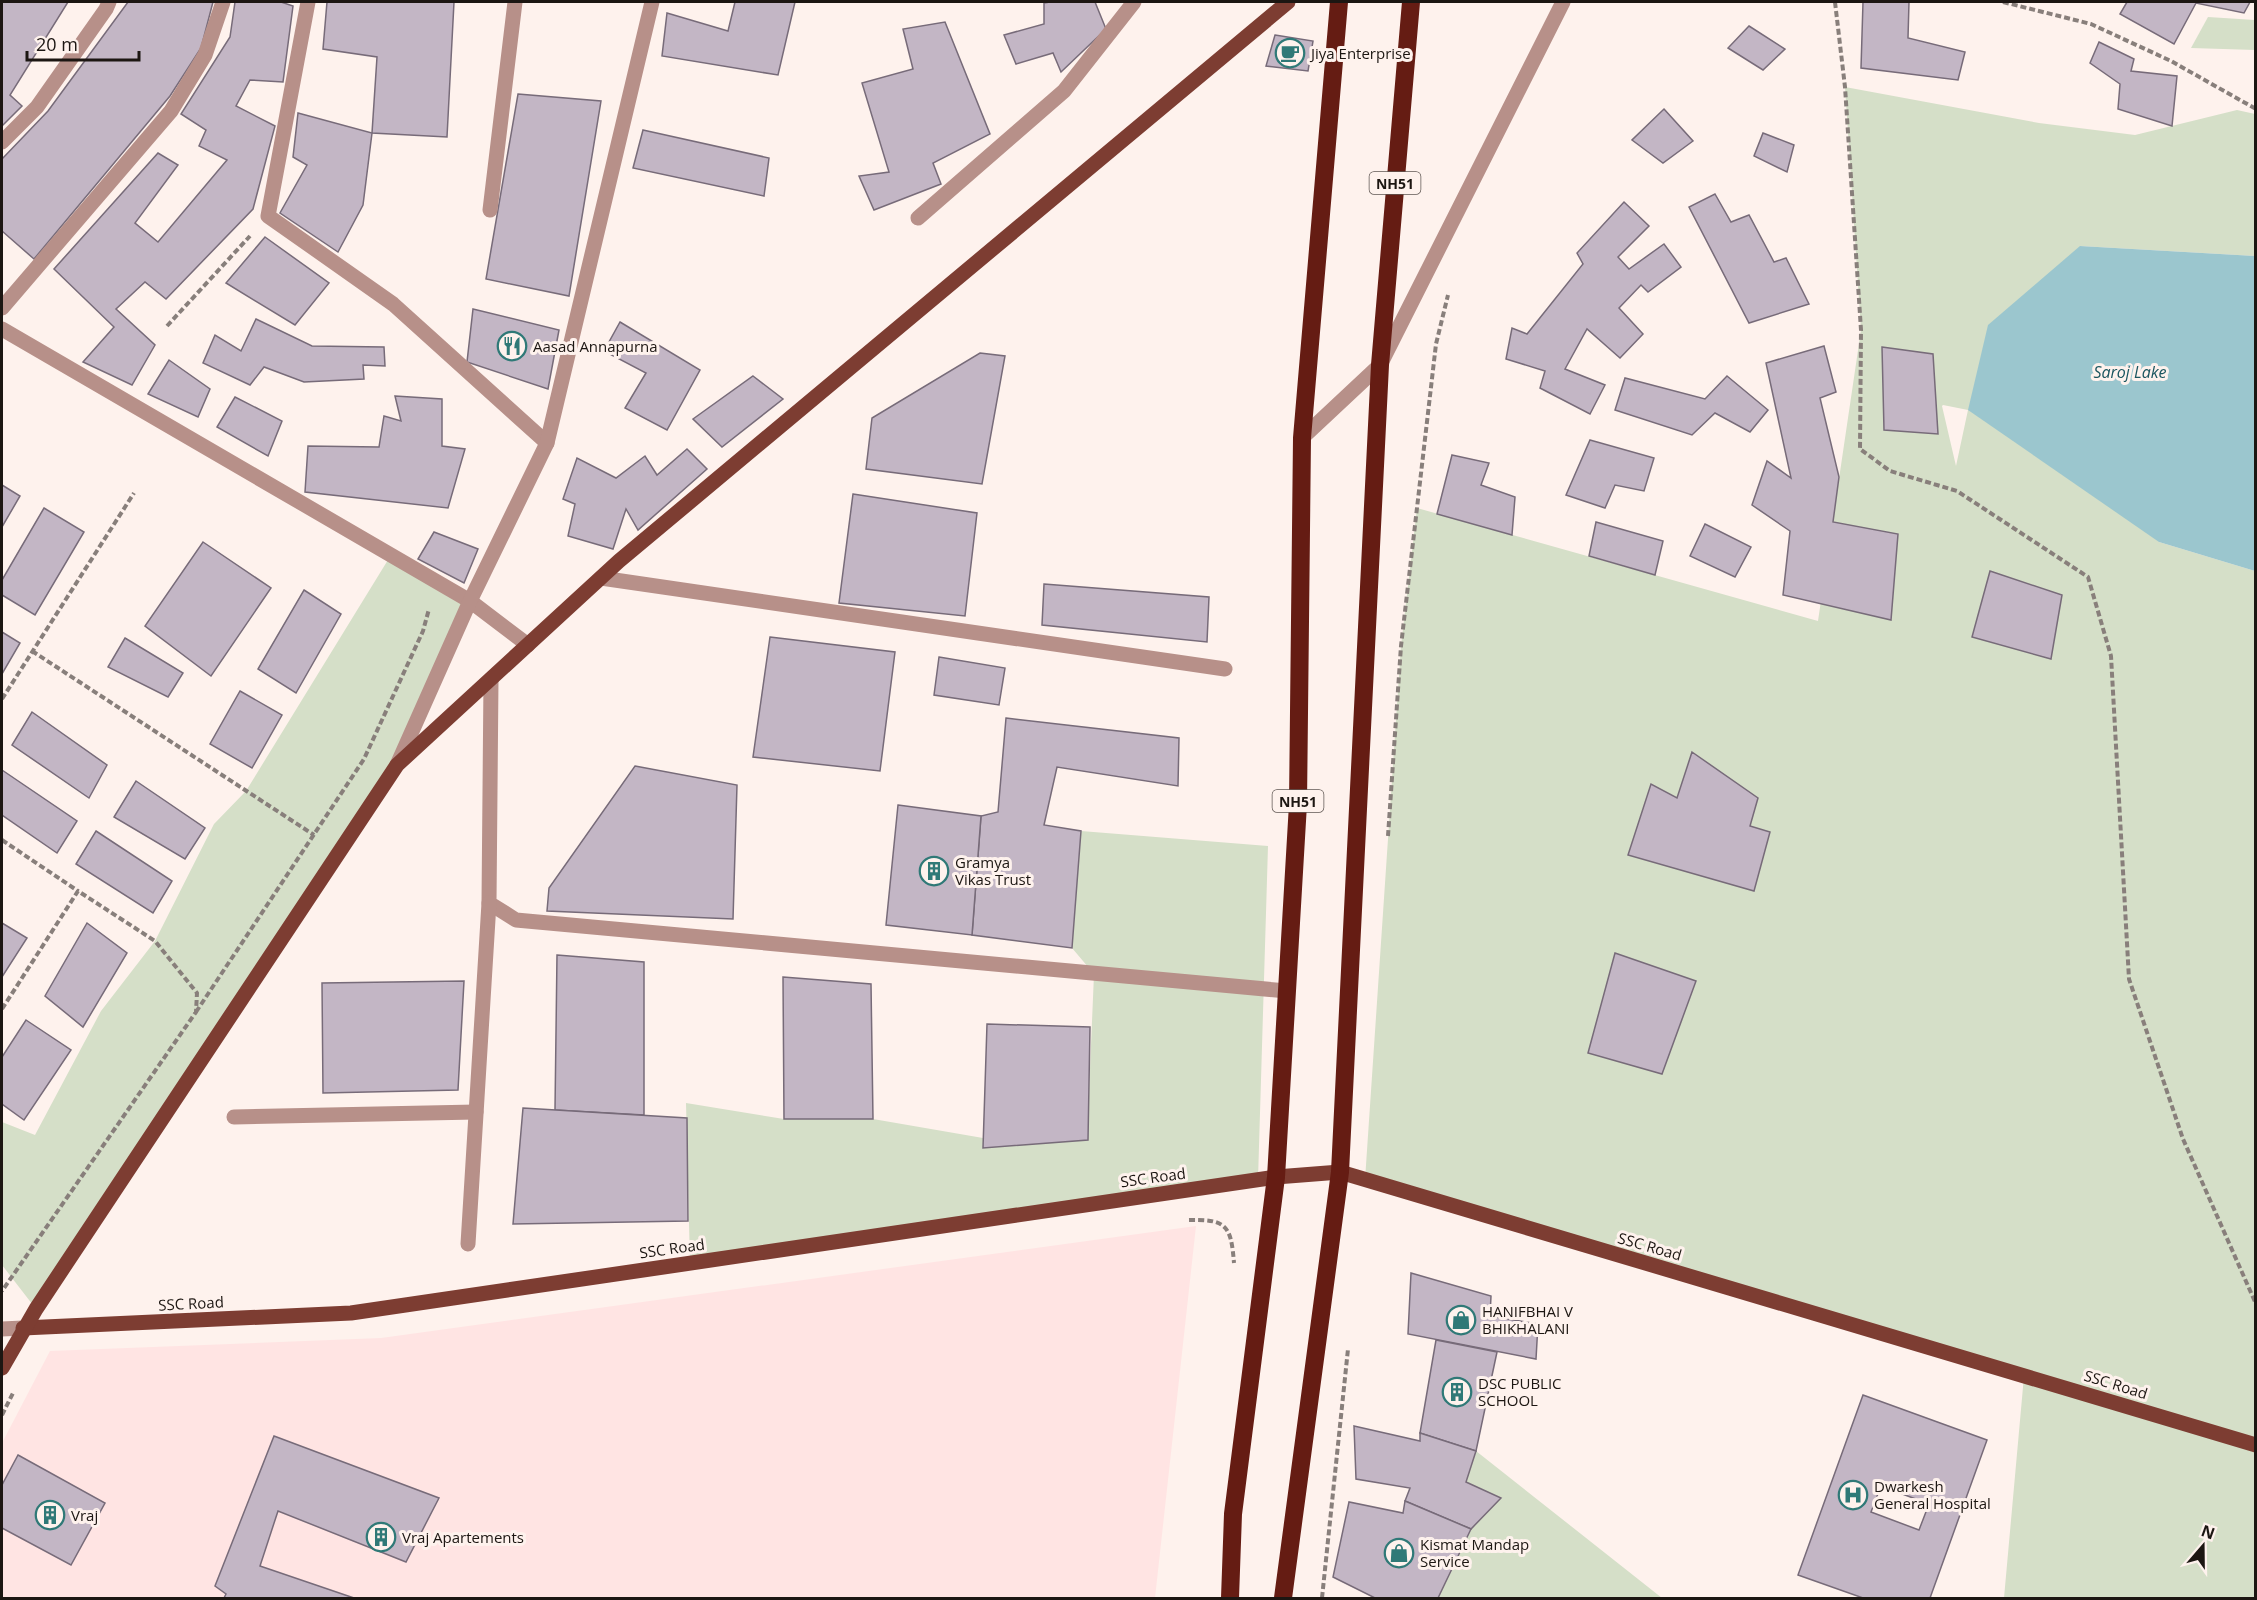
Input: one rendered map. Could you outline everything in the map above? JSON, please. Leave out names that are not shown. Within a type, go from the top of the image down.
[{"type":"highway","name":"NH51","points":[[1230,1599],[1233,1514],[1275,1177],[1298,804],[1302,438],[1339,2]]},
{"type":"highway","name":"NH51","points":[[1283,1599],[1340,1172],[1380,364],[1411,2]]},
{"type":"main road","points":[[2,1368],[23,1329],[397,765],[601,578],[1288,2]]},
{"type":"main road","name":"SSC Road","points":[[23,1329],[351,1313],[1275,1177],[1340,1172],[2256,1444]]},
{"type":"street","points":[[2,142],[37,107],[109,2]]},
{"type":"street","points":[[2,308],[171,111],[206,55],[223,2]]},
{"type":"street","points":[[308,2],[268,216],[393,304],[547,443]]},
{"type":"street","points":[[490,210],[515,2]]},
{"type":"street","points":[[397,765],[470,601],[547,443],[652,2]]},
{"type":"street","points":[[918,218],[1065,91],[1134,2]]},
{"type":"street","points":[[1302,438],[1380,364],[1563,2]]},
{"type":"street","points":[[2,329],[470,601],[528,645]]},
{"type":"street","points":[[601,578],[1225,669]]},
{"type":"street","points":[[468,1244],[489,903],[491,679]]},
{"type":"street","points":[[489,903],[516,920],[1287,991]]},
{"type":"street","points":[[234,1117],[476,1112]]},
{"type":"street","points":[[2,1329],[23,1329]]},
{"type":"path","points":[[1835,2],[1845,87],[1861,330],[1860,449],[1890,471],[1957,491],[2088,577],[2111,656],[2128,979],[2183,1139],[2256,1304]]},
{"type":"path","points":[[2003,2],[2091,24],[2171,61],[2256,109]]},
{"type":"path","points":[[167,326],[268,216]]},
{"type":"path","points":[[1387,848],[1402,635],[1436,344],[1449,290]]},
{"type":"path","points":[[2,699],[134,493]]},
{"type":"path","points":[[2,1291],[196,1012],[364,759],[423,631],[437,582]]},
{"type":"path","points":[[32,651],[314,835]]},
{"type":"path","points":[[2,840],[155,941],[197,993],[196,1012]]},
{"type":"path","points":[[2,1009],[78,891]]},
{"type":"path","points":[[1179,1221],[1215,1221],[1226,1227],[1232,1242],[1234,1267]]},
{"type":"path","points":[[1322,1599],[1349,1341]]},
{"type":"path","points":[[2,1415],[17,1385]]},
{"type":"shaded area","points":[[1196,1226],[1155,1598],[2,1598],[2,1443],[50,1351],[381,1338]]},
{"type":"green space","points":[[2208,17],[2255,20],[2255,50],[2191,48]]},
{"type":"green space","points":[[1845,87],[2039,123],[2135,135],[2237,110],[2255,114],[2255,256],[2080,246],[2159,542],[2255,571],[2255,1598],[2004,1598],[2024,1376],[1365,1180],[1401,646],[1417,508],[1818,621],[1861,330]],"holes":[[[1942,406],[1968,410],[1956,466]]]},
{"type":"green space","points":[[391,555],[470,601],[397,765],[36,1309],[2,1265],[2,1122],[35,1135],[101,1011],[155,941],[214,824],[246,791]]},
{"type":"green space","points":[[1081,831],[1268,846],[1258,1180],[690,1263],[686,1103],[784,1119],[873,1119],[983,1138],[983,1148],[1087,1140],[1094,974],[1072,948]]},
{"type":"green space","points":[[1476,1451],[1662,1598],[1438,1598],[1471,1529],[1501,1498],[1466,1482]]},
{"type":"water","name":"Saroj Lake","points":[[2080,246],[2255,256],[2255,571],[2159,542],[1968,410],[1988,325]]},
{"type":"building","points":[[2,2],[68,2],[10,95],[22,106],[2,126]]},
{"type":"building","points":[[128,2],[213,2],[201,48],[170,96],[34,259],[2,231],[2,159],[48,111]]},
{"type":"building","points":[[235,2],[281,2],[293,6],[283,82],[250,80],[236,106],[275,126],[253,209],[166,299],[145,282],[116,309],[155,345],[132,385],[83,362],[114,327],[54,269],[158,153],[178,165],[135,223],[158,242],[227,160],[199,146],[206,130],[181,114],[230,37]]},
{"type":"building","points":[[327,2],[454,2],[447,137],[372,133],[377,57],[323,49]]},
{"type":"building","points":[[735,2],[795,2],[778,75],[662,56],[667,13],[728,31]]},
{"type":"building","points":[[1095,2],[1106,29],[1061,72],[1053,53],[1016,64],[1004,35],[1044,24],[1044,3]]},
{"type":"building","points":[[1863,2],[1909,2],[1908,38],[1965,52],[1958,80],[1861,68]]},
{"type":"building","points":[[2127,2],[2250,2],[2244,13],[2196,3],[2174,44],[2120,14]]},
{"type":"building","points":[[945,22],[990,134],[933,163],[941,184],[874,210],[859,176],[889,172],[862,83],[913,69],[903,29]]},
{"type":"building","points":[[1749,26],[1785,49],[1763,70],[1728,48]]},
{"type":"building","name":"Jiya Enterprise","points":[[1275,35],[1313,41],[1308,71],[1266,66]]},
{"type":"building","points":[[2099,42],[2134,59],[2131,71],[2177,76],[2172,126],[2118,109],[2120,84],[2090,63]]},
{"type":"building","points":[[518,94],[601,101],[569,296],[486,279]]},
{"type":"building","points":[[1664,109],[1693,141],[1663,163],[1632,140]]},
{"type":"building","points":[[298,113],[372,133],[363,205],[338,252],[280,213],[307,165],[293,157]]},
{"type":"building","points":[[643,130],[769,158],[764,196],[633,168]]},
{"type":"building","points":[[1763,133],[1794,145],[1787,172],[1754,156]]},
{"type":"building","points":[[1715,194],[1731,222],[1749,215],[1774,262],[1786,258],[1809,304],[1749,323],[1689,207]]},
{"type":"building","points":[[1624,202],[1649,226],[1618,257],[1629,269],[1664,244],[1681,267],[1648,292],[1641,285],[1619,308],[1643,334],[1620,358],[1587,329],[1565,369],[1605,385],[1590,414],[1540,388],[1545,371],[1506,359],[1512,328],[1527,334],[1583,264],[1577,253]]},
{"type":"building","points":[[265,237],[329,283],[295,325],[226,283]]},
{"type":"building","name":"Aasad Annapurna","points":[[473,309],[559,330],[548,389],[467,362]]},
{"type":"building","points":[[256,319],[312,346],[384,347],[385,366],[363,365],[364,379],[304,382],[264,367],[250,385],[203,363],[215,335],[241,351]]},
{"type":"building","points":[[620,322],[700,370],[667,430],[625,408],[646,373],[604,351]]},
{"type":"building","points":[[1824,346],[1836,392],[1820,398],[1839,477],[1833,522],[1898,534],[1891,620],[1783,595],[1790,531],[1752,505],[1767,461],[1791,478],[1766,363]]},
{"type":"building","points":[[1882,347],[1933,354],[1938,434],[1884,430]]},
{"type":"building","points":[[980,353],[1005,356],[982,484],[866,469],[872,418]]},
{"type":"building","points":[[169,360],[210,389],[198,417],[148,394]]},
{"type":"building","points":[[753,376],[783,399],[722,447],[693,419]]},
{"type":"building","points":[[1727,376],[1768,410],[1750,432],[1715,413],[1692,435],[1615,410],[1625,378],[1705,399]]},
{"type":"building","points":[[395,396],[442,399],[442,446],[465,449],[448,508],[305,492],[308,446],[379,447],[384,416],[401,421]]},
{"type":"building","points":[[235,397],[282,421],[268,456],[217,427]]},
{"type":"building","points":[[1590,440],[1654,458],[1644,491],[1615,485],[1605,508],[1566,495]]},
{"type":"building","points":[[687,449],[707,469],[638,530],[626,509],[613,549],[568,536],[575,504],[563,499],[577,458],[616,478],[645,456],[657,475]]},
{"type":"building","points":[[1452,455],[1489,463],[1481,485],[1515,497],[1512,535],[1437,514]]},
{"type":"building","points":[[2,485],[20,496],[2,527]]},
{"type":"building","points":[[853,494],[977,513],[965,616],[839,603]]},
{"type":"building","points":[[44,508],[84,532],[35,615],[2,595],[2,580]]},
{"type":"building","points":[[1596,522],[1663,541],[1655,575],[1589,556]]},
{"type":"building","points":[[1705,524],[1751,547],[1735,577],[1690,556]]},
{"type":"building","points":[[434,532],[478,549],[464,583],[418,559]]},
{"type":"building","points":[[203,542],[271,588],[211,676],[145,626]]},
{"type":"building","points":[[1990,571],[2062,595],[2051,659],[1972,637]]},
{"type":"building","points":[[1044,584],[1209,597],[1207,642],[1042,625]]},
{"type":"building","points":[[304,590],[341,614],[296,693],[258,669]]},
{"type":"building","points":[[2,632],[20,643],[2,674]]},
{"type":"building","points":[[770,637],[895,652],[880,771],[753,757]]},
{"type":"building","points":[[125,638],[183,673],[168,697],[108,667]]},
{"type":"building","points":[[939,657],[1005,668],[999,705],[934,695]]},
{"type":"building","points":[[240,691],[282,715],[252,768],[210,744]]},
{"type":"building","points":[[32,712],[107,765],[89,798],[12,745]]},
{"type":"building","points":[[1006,718],[1179,738],[1178,786],[1057,767],[1044,825],[1081,831],[1072,948],[972,935],[981,816],[998,812]]},
{"type":"building","points":[[1692,752],[1758,798],[1750,826],[1770,832],[1754,891],[1628,855],[1651,784],[1677,798]]},
{"type":"building","points":[[635,766],[737,785],[733,919],[547,911],[549,888]]},
{"type":"building","points":[[2,770],[77,821],[57,853],[2,815]]},
{"type":"building","points":[[136,781],[205,828],[185,859],[114,817]]},
{"type":"building","name":"Gramya Vikas Trust","points":[[898,805],[981,816],[972,935],[886,925]]},
{"type":"building","points":[[96,831],[172,881],[153,913],[76,864]]},
{"type":"building","points":[[2,923],[27,938],[2,977]]},
{"type":"building","points":[[87,923],[127,953],[83,1027],[45,996]]},
{"type":"building","points":[[1615,953],[1696,981],[1662,1074],[1588,1053]]},
{"type":"building","points":[[557,955],[644,962],[644,1115],[555,1110]]},
{"type":"building","points":[[783,977],[871,984],[873,1119],[784,1119]]},
{"type":"building","points":[[464,981],[458,1090],[323,1093],[322,983]]},
{"type":"building","points":[[26,1020],[71,1050],[24,1120],[2,1104],[2,1057]]},
{"type":"building","points":[[987,1024],[1090,1027],[1088,1140],[983,1148]]},
{"type":"building","points":[[523,1108],[687,1118],[688,1221],[513,1224]]},
{"type":"building","name":"HANIFBHAI V BHIKHALANI","points":[[1411,1273],[1491,1296],[1490,1316],[1538,1324],[1536,1359],[1408,1334]]},
{"type":"building","name":"DSC PUBLIC SCHOOL","points":[[1436,1340],[1497,1352],[1476,1451],[1420,1433]]},
{"type":"building","points":[[1863,1395],[1987,1440],[1930,1598],[1863,1598],[1798,1575]],"holes":[[[1881,1486],[1929,1504],[1919,1530],[1871,1512]]]},
{"type":"building","points":[[1354,1426],[1420,1441],[1420,1433],[1476,1451],[1466,1482],[1501,1498],[1471,1529],[1405,1501],[1410,1488],[1356,1479]]},
{"type":"building","name":"Vraj Apartements","points":[[274,1436],[439,1498],[406,1562],[278,1511],[260,1566],[354,1598],[224,1598],[226,1594],[215,1586]]},
{"type":"building","name":"Vraj","points":[[18,1455],[105,1503],[71,1565],[2,1528],[2,1485]]},
{"type":"building","name":"Kismat Mandap Service","points":[[1405,1501],[1471,1529],[1438,1598],[1375,1598],[1333,1577],[1349,1502],[1403,1513]]},
{"type":"place","name":"Jiya Enterprise","points":[[1290,53]]},
{"type":"place","name":"Aasad Annapurna","points":[[512,346]]},
{"type":"place","name":"Gramya Vikas Trust","points":[[934,871]]},
{"type":"place","name":"HANIFBHAI V BHIKHALANI","points":[[1461,1320]]},
{"type":"place","name":"DSC PUBLIC SCHOOL","points":[[1457,1392]]},
{"type":"place","name":"Dwarkesh General Hospital","points":[[1853,1495]]},
{"type":"place","name":"Vraj","points":[[50,1515]]},
{"type":"place","name":"Vraj Apartements","points":[[381,1537]]},
{"type":"place","name":"Kismat Mandap Service","points":[[1399,1553]]}]
